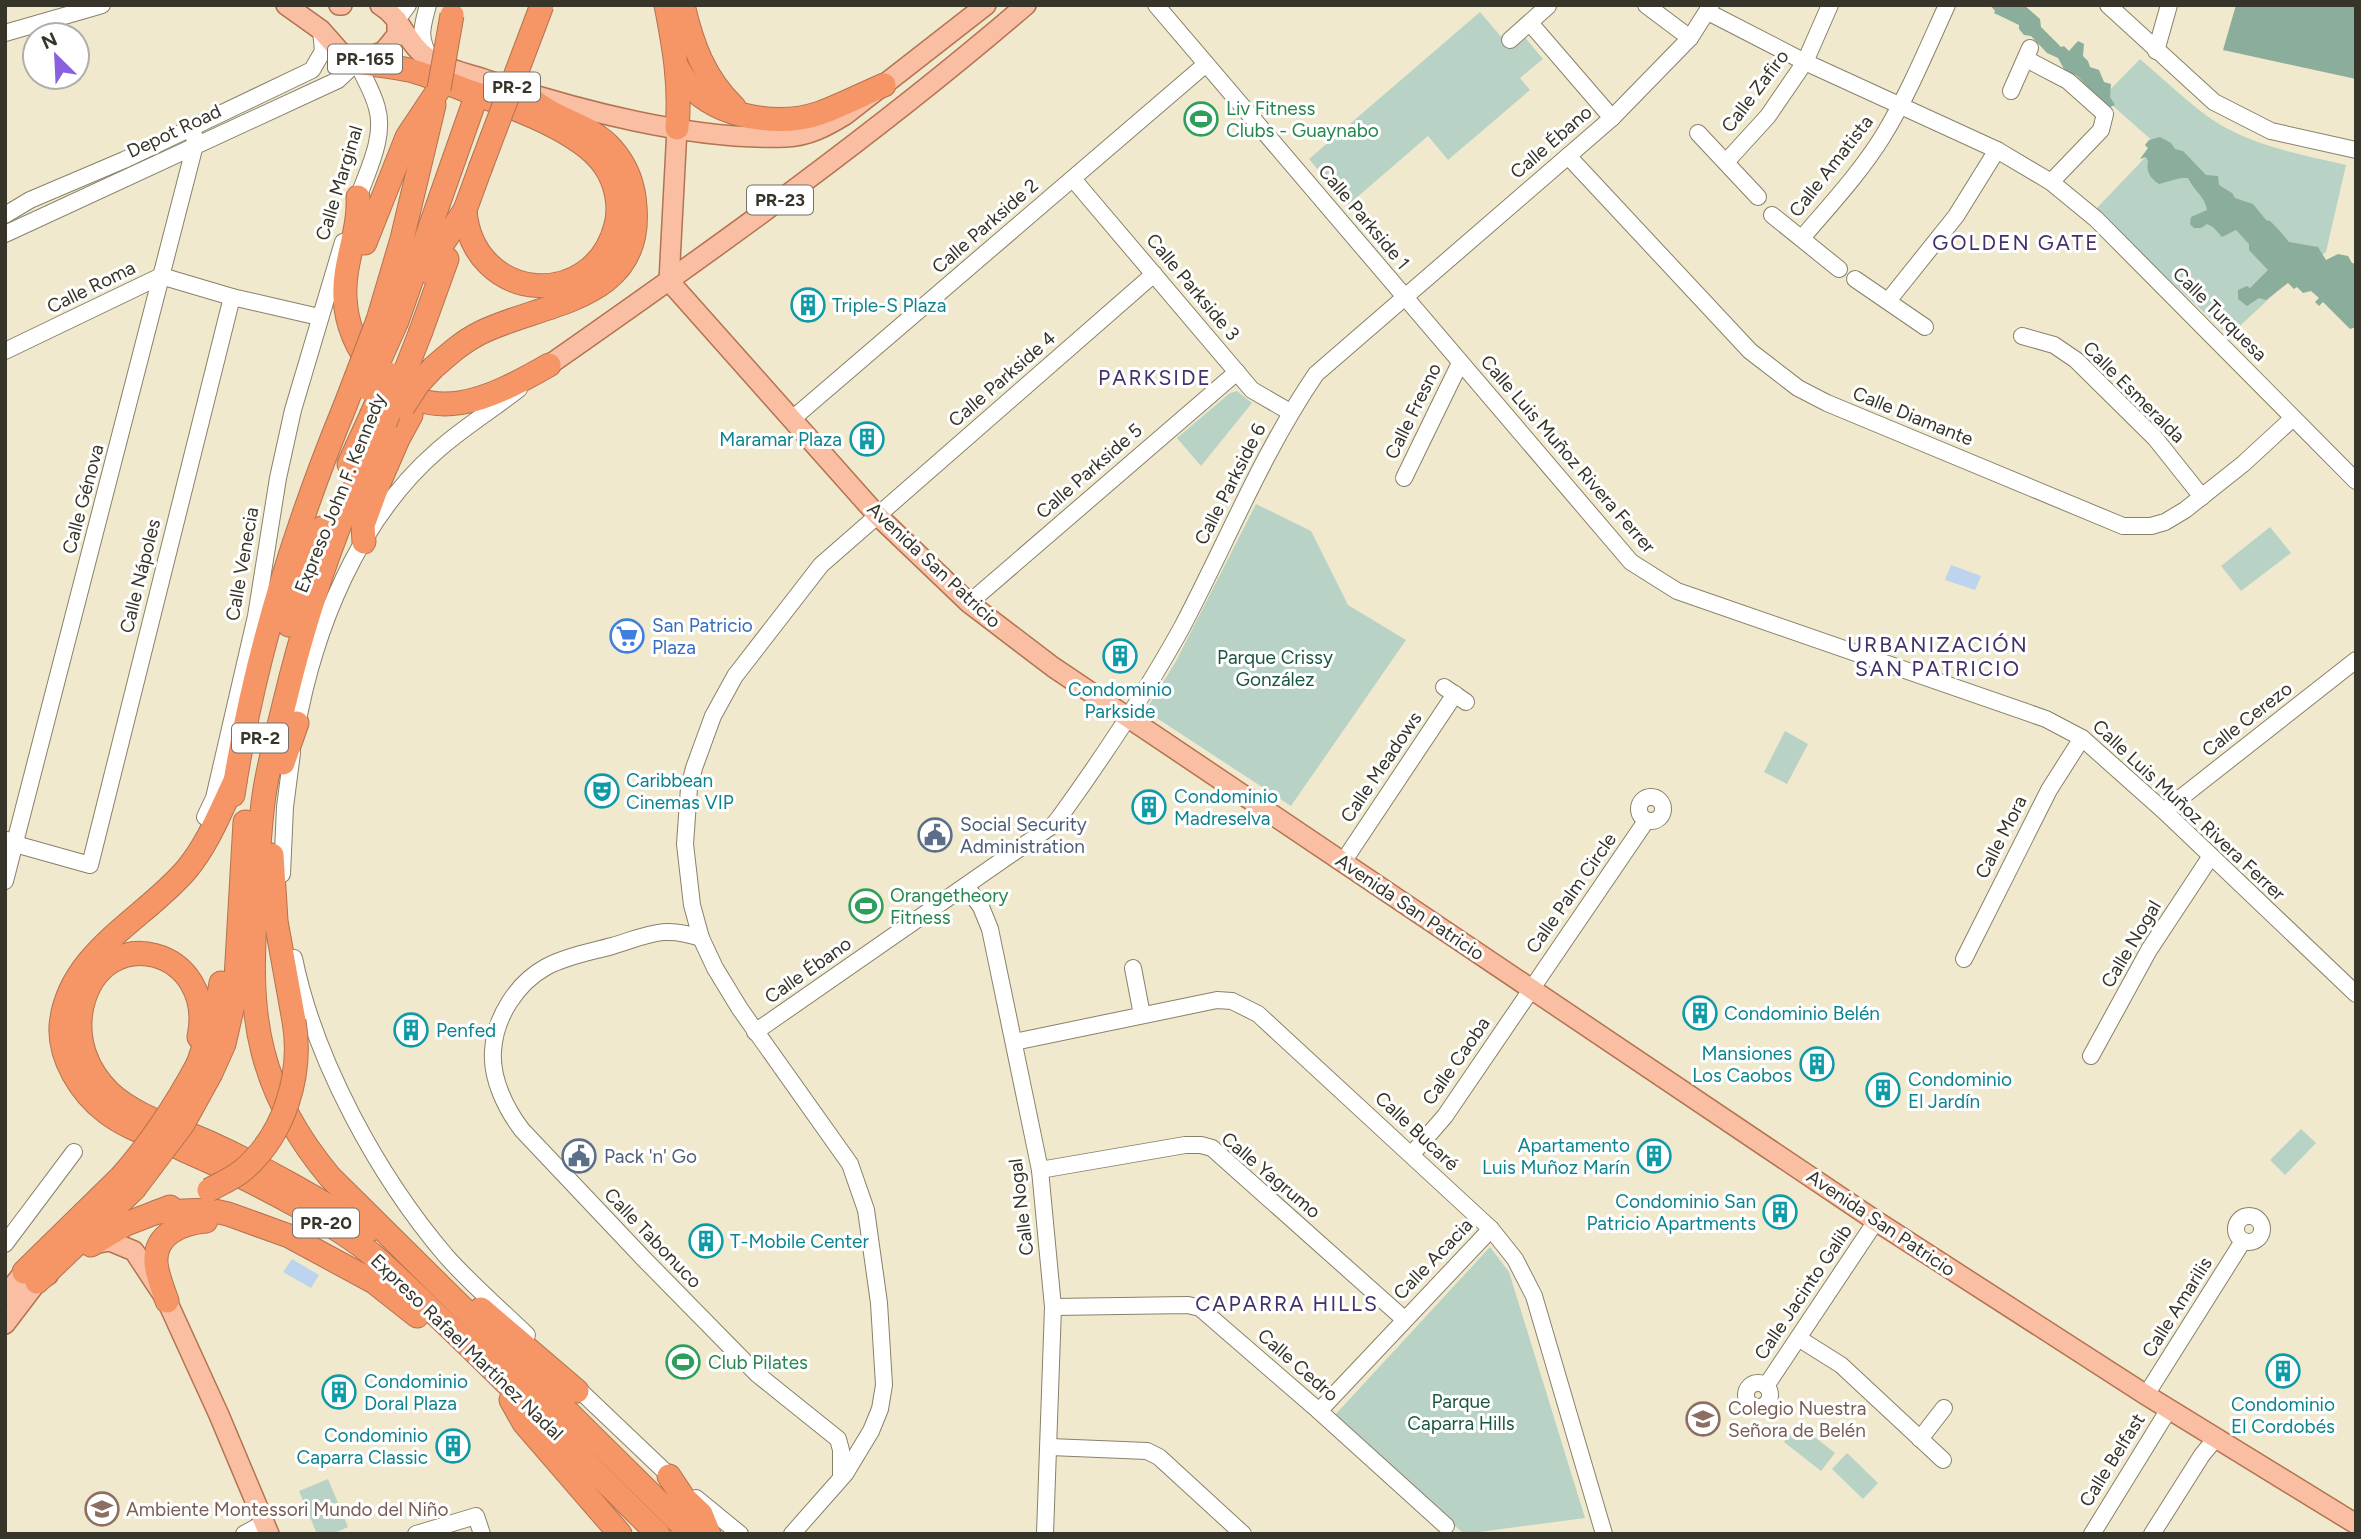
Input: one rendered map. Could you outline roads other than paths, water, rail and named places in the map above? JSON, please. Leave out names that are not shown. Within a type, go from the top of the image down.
[{"type":"highway","name":"PR-2","points":[[465,210],[542,5]]},
{"type":"highway","points":[[670,8],[691,40],[704,71],[721,94],[741,114]]},
{"type":"highway","points":[[670,8],[677,67],[677,128]]},
{"type":"highway","name":"Expreso John F. Kennedy","points":[[30,1277],[127,1183],[141,1155],[227,1033],[234,996],[244,830],[261,738],[297,593],[401,324],[402,239],[456,9]]},
{"type":"highway","points":[[357,62],[413,71],[528,113],[590,150],[613,180],[618,199],[618,218],[613,237],[604,254],[591,268],[565,282],[537,286],[509,279],[485,262],[474,247],[467,229],[465,210]]},
{"type":"highway","points":[[677,67],[689,85],[715,103],[741,114],[787,119],[818,114],[884,85]]},
{"type":"highway","points":[[350,328],[352,287],[370,228],[407,137],[439,89]]},
{"type":"highway","points":[[363,542],[363,525],[398,439],[432,378],[463,343],[482,332],[591,292],[616,272],[628,253],[635,233],[636,215],[632,185],[613,150],[582,126],[540,106],[523,91]]},
{"type":"highway","points":[[401,1250],[346,1195],[309,1152],[291,1123],[263,1054],[254,1003],[254,937],[260,825],[265,789],[298,649],[330,550],[365,414],[401,324],[477,94]]},
{"type":"highway","points":[[358,197],[359,216],[344,289],[350,328],[361,351],[383,379],[404,394],[424,401],[456,405],[514,385],[549,365]]},
{"type":"highway","points":[[401,324],[465,210]]},
{"type":"highway","points":[[365,414],[399,412],[418,384],[432,378]]},
{"type":"highway","name":"Expreso John F. Kennedy","points":[[204,1069],[223,973],[229,819],[252,699],[292,547],[334,433],[365,414]]},
{"type":"highway","points":[[91,1245],[110,1232],[232,1178],[254,1159],[277,1125],[287,1104],[297,1053],[276,921],[272,859],[278,780],[298,723]]},
{"type":"highway","points":[[61,1026],[65,1004],[79,972],[102,947],[185,871],[213,831],[235,781]]},
{"type":"highway","points":[[149,1125],[108,1114],[85,1091],[66,1056],[57,1003],[68,970],[85,948],[181,854],[205,817]]},
{"type":"highway","points":[[149,1125],[112,1095],[98,1079],[83,1051],[79,1035],[83,1004],[89,987],[105,966],[128,954],[140,953],[163,958],[182,970],[194,984],[200,1005],[204,1069]]},
{"type":"highway","name":"PR-20","points":[[149,1125],[210,1143],[301,1188],[401,1250]]},
{"type":"highway","name":"Expreso Rafael Martínez Nadal","points":[[149,1125],[345,1234],[373,1255],[658,1534]]},
{"type":"highway","points":[[346,1195],[401,1230],[468,1297],[577,1391]]},
{"type":"highway","points":[[157,1212],[210,1210],[258,1224],[317,1250],[374,1282],[423,1321],[487,1364],[524,1423],[620,1534]]},
{"type":"highway","points":[[167,1301],[156,1265],[160,1245],[167,1234],[178,1227],[203,1221],[258,1224]]},
{"type":"highway","name":"Expreso Rafael Martínez Nadal","points":[[401,1250],[691,1534]]},
{"type":"highway","points":[[668,1476],[683,1497],[701,1514],[709,1534]]},
{"type":"main road","name":"PR-165","points":[[286,5],[321,30],[343,55],[357,62],[384,51],[397,35],[402,13],[392,13],[380,5]]},
{"type":"main road","points":[[402,13],[416,48],[431,61],[523,91],[615,116],[677,128],[765,136],[803,135],[825,127],[884,85],[986,5]]},
{"type":"main road","name":"PR-23","points":[[669,281],[868,134],[1026,5]]},
{"type":"main road","points":[[549,365],[669,281],[677,128]]},
{"type":"main road","name":"Avenida San Patricio","points":[[669,281],[877,515],[969,603],[1053,667],[1876,1221],[2146,1395],[2356,1524]]},
{"type":"main road","points":[[30,1277],[91,1245],[110,1241],[134,1251],[167,1301],[266,1528]]},
{"type":"main road","name":"PR-2","points":[[5,1296],[30,1277]]},
{"type":"main road","name":"PR-2","points":[[5,1324],[30,1277]]},
{"type":"street","points":[[5,33],[102,5]]},
{"type":"street","points":[[428,5],[421,39],[431,61]]},
{"type":"street","name":"Calle Parkside 1","points":[[1156,5],[1404,296]]},
{"type":"street","points":[[1646,5],[1690,38]]},
{"type":"street","name":"Calle Zafiro","points":[[1726,162],[1768,116],[1805,62],[1830,5]]},
{"type":"street","name":"Calle Amatista","points":[[1802,238],[1860,170],[1901,106],[1947,5]]},
{"type":"street","points":[[2108,5],[2214,102],[2271,131],[2356,150]]},
{"type":"street","points":[[2156,51],[2169,5]]},
{"type":"street","points":[[1510,40],[1548,6]]},
{"type":"street","name":"Calle Ébano","points":[[1404,296],[1612,118],[1690,38],[1709,9]]},
{"type":"street","name":"Calle Turquesa","points":[[1709,9],[1805,62],[1997,150],[2052,182],[2096,219],[2356,481]]},
{"type":"street","points":[[1530,23],[1612,118]]},
{"type":"street","name":"Depot Road","points":[[5,215],[30,200],[124,160],[312,70],[323,51],[321,30]]},
{"type":"street","points":[[2011,91],[2028,53],[2068,81],[2105,114],[2101,130],[2052,182]]},
{"type":"street","name":"Depot Road","points":[[5,234],[338,80],[357,62]]},
{"type":"street","name":"Calle Marginal","points":[[319,317],[377,142],[379,116],[376,104],[357,62]]},
{"type":"street","name":"Calle Parkside 2","points":[[791,420],[1206,64]]},
{"type":"street","name":"Calle Génova","points":[[5,881],[10,842],[195,145],[193,127]]},
{"type":"street","points":[[1698,133],[1758,197]]},
{"type":"street","points":[[1888,301],[1956,216],[1997,150]]},
{"type":"street","name":"Calle Diamante","points":[[1567,156],[1750,351],[1798,388],[1827,403],[2123,526],[2151,526],[2165,522],[2243,464],[2293,418]]},
{"type":"street","name":"Calle Parkside 3","points":[[1073,179],[1252,390],[1290,412]]},
{"type":"street","points":[[1772,215],[1839,269]]},
{"type":"street","name":"Calle Parkside 4","points":[[792,1534],[841,1478],[871,1431],[880,1409],[884,1385],[878,1303],[866,1210],[850,1164],[755,1032],[722,981],[701,938],[692,905],[685,845],[689,788],[713,716],[735,676],[821,565],[1154,274]]},
{"type":"street","name":"Calle Roma","points":[[5,351],[161,276],[232,297],[319,317]]},
{"type":"street","points":[[1855,279],[1925,327]]},
{"type":"street","name":"Calle Luis Muñoz Rivera Ferrer","points":[[1404,296],[1631,562],[1677,591],[2046,719],[2082,738],[2164,811],[2356,995]]},
{"type":"street","name":"Calle Parkside 6","points":[[1128,717],[1180,630],[1290,412],[1316,374],[1404,296]]},
{"type":"street","name":"Calle Nápoles","points":[[10,842],[90,865],[232,297]]},
{"type":"street","name":"Calle Venecia","points":[[205,817],[214,798],[256,616],[278,478],[293,410],[319,317]]},
{"type":"street","name":"Calle Esmeralda","points":[[2022,336],[2054,345],[2076,360],[2155,438],[2202,497]]},
{"type":"street","name":"Calle Fresno","points":[[1404,478],[1460,363]]},
{"type":"street","points":[[549,365],[434,453],[396,493],[363,542],[322,634],[298,723],[287,781],[282,883],[298,981],[314,1031],[332,1074],[393,1185],[448,1258],[558,1363],[577,1391],[668,1476],[740,1534]]},
{"type":"street","name":"Calle Parkside 5","points":[[969,603],[1237,372]]},
{"type":"street","name":"Calle Cerezo","points":[[2164,811],[2356,660]]},
{"type":"street","name":"Calle Meadows","points":[[1343,862],[1455,694]]},
{"type":"street","name":"Calle Ébano","points":[[755,1032],[1053,825],[1128,717]]},
{"type":"street","name":"Calle Mora","points":[[1964,959],[2049,790],[2082,738]]},
{"type":"street","name":"Calle Palm Circle","points":[[1531,988],[1646,821]]},
{"type":"street","name":"Calle Nogal","points":[[2091,1056],[2149,950],[2211,856]]},
{"type":"street","name":"Calle Nogal","points":[[967,887],[981,907],[990,929],[1040,1170],[1053,1307],[1045,1534]]},
{"type":"street","name":"Calle Tabonuco","points":[[692,905],[667,930],[547,966],[526,981],[514,995],[504,1014],[493,1051],[500,1090],[522,1130],[644,1259],[757,1374],[838,1439]]},
{"type":"street","name":"Calle Tabonuco","points":[[667,930],[701,938]]},
{"type":"street","points":[[1133,968],[1142,1015]]},
{"type":"street","name":"Calle Caoba","points":[[1412,1154],[1445,1116],[1531,988]]},
{"type":"street","name":"Calle Bucaré","points":[[1014,1042],[1217,1000],[1232,1001],[1258,1014],[1491,1229],[1515,1259],[1534,1296],[1604,1534]]},
{"type":"street","name":"Calle Yagrumo","points":[[1040,1170],[1185,1145],[1212,1148],[1404,1319]]},
{"type":"street","points":[[5,1244],[74,1152]]},
{"type":"street","name":"Calle Jacinto Galib","points":[[1766,1386],[1876,1221]]},
{"type":"street","name":"Calle Acacia","points":[[1319,1411],[1491,1229]]},
{"type":"street","name":"Calle Amarilis","points":[[2146,1395],[2243,1241]]},
{"type":"street","name":"Calle Cedro","points":[[1053,1307],[1188,1305],[1200,1308],[1446,1526]]},
{"type":"street","points":[[1798,1338],[1842,1365],[1943,1460]]},
{"type":"street","points":[[1920,1439],[1944,1408]]},
{"type":"street","name":"Calle Belfast","points":[[2092,1534],[2169,1409]]},
{"type":"street","points":[[841,1478],[841,1450],[838,1439],[852,1438],[871,1431]]},
{"type":"street","points":[[2152,1534],[2202,1455],[2216,1438]]},
{"type":"street","points":[[1050,1447],[1147,1451],[1159,1457],[1242,1534]]},
{"type":"street","points":[[416,1534],[476,1516],[482,1534]]},
{"type":"street","points":[[244,1534],[266,1528]]},
{"type":"water","points":[[1951,565],[1981,576],[1975,590],[1945,580]]},
{"type":"water","points":[[292,1259],[319,1275],[311,1288],[283,1272]]},
{"type":"place","name":"Liv Fitness Clubs - Guaynabo","points":[[1201,119]]},
{"type":"place","name":"Triple-S Plaza","points":[[808,305]]},
{"type":"place","name":"Maramar Plaza","points":[[867,439]]},
{"type":"place","name":"San Patricio Plaza","points":[[627,636]]},
{"type":"place","name":"Condominio Parkside","points":[[1120,656]]},
{"type":"place","name":"Caribbean Cinemas VIP","points":[[602,791]]},
{"type":"place","name":"Condominio Madreselva","points":[[1149,807]]},
{"type":"place","name":"Social Security Administration","points":[[935,835]]},
{"type":"place","name":"Orangetheory Fitness","points":[[866,906]]},
{"type":"place","name":"Condominio Belén","points":[[1700,1013]]},
{"type":"place","name":"Penfed","points":[[411,1030]]},
{"type":"place","name":"Mansiones Los Caobos","points":[[1817,1064]]},
{"type":"place","name":"Condominio El Jardín","points":[[1883,1090]]},
{"type":"place","name":"Pack 'n' Go","points":[[579,1156]]},
{"type":"place","name":"Apartamento Luis Muñoz Marín","points":[[1654,1156]]},
{"type":"place","name":"Condominio San Patricio Apartments","points":[[1780,1212]]},
{"type":"place","name":"T-Mobile Center","points":[[706,1241]]},
{"type":"place","name":"Club Pilates","points":[[683,1362]]},
{"type":"place","name":"Condominio El Cordobés","points":[[2283,1371]]},
{"type":"place","name":"Condominio Doral Plaza","points":[[339,1392]]},
{"type":"place","name":"Colegio Nuestra Señora de Belén","points":[[1703,1419]]},
{"type":"place","name":"Condominio Caparra Classic","points":[[453,1446]]},
{"type":"place","name":"Ambiente Montessori Mundo del Niño","points":[[102,1509]]},
{"type":"district","name":"GOLDEN GATE","points":[[2016,242]]},
{"type":"district","name":"PARKSIDE","points":[[1155,377]]},
{"type":"district","name":"URBANIZACIÓN SAN PATRICIO","points":[[1938,656]]},
{"type":"district","name":"CAPARRA HILLS","points":[[1287,1303]]},
{"type":"park label","name":"Parque Crissy González","points":[[1275,668]]},
{"type":"park label","name":"Parque Caparra Hills","points":[[1461,1412]]}]
